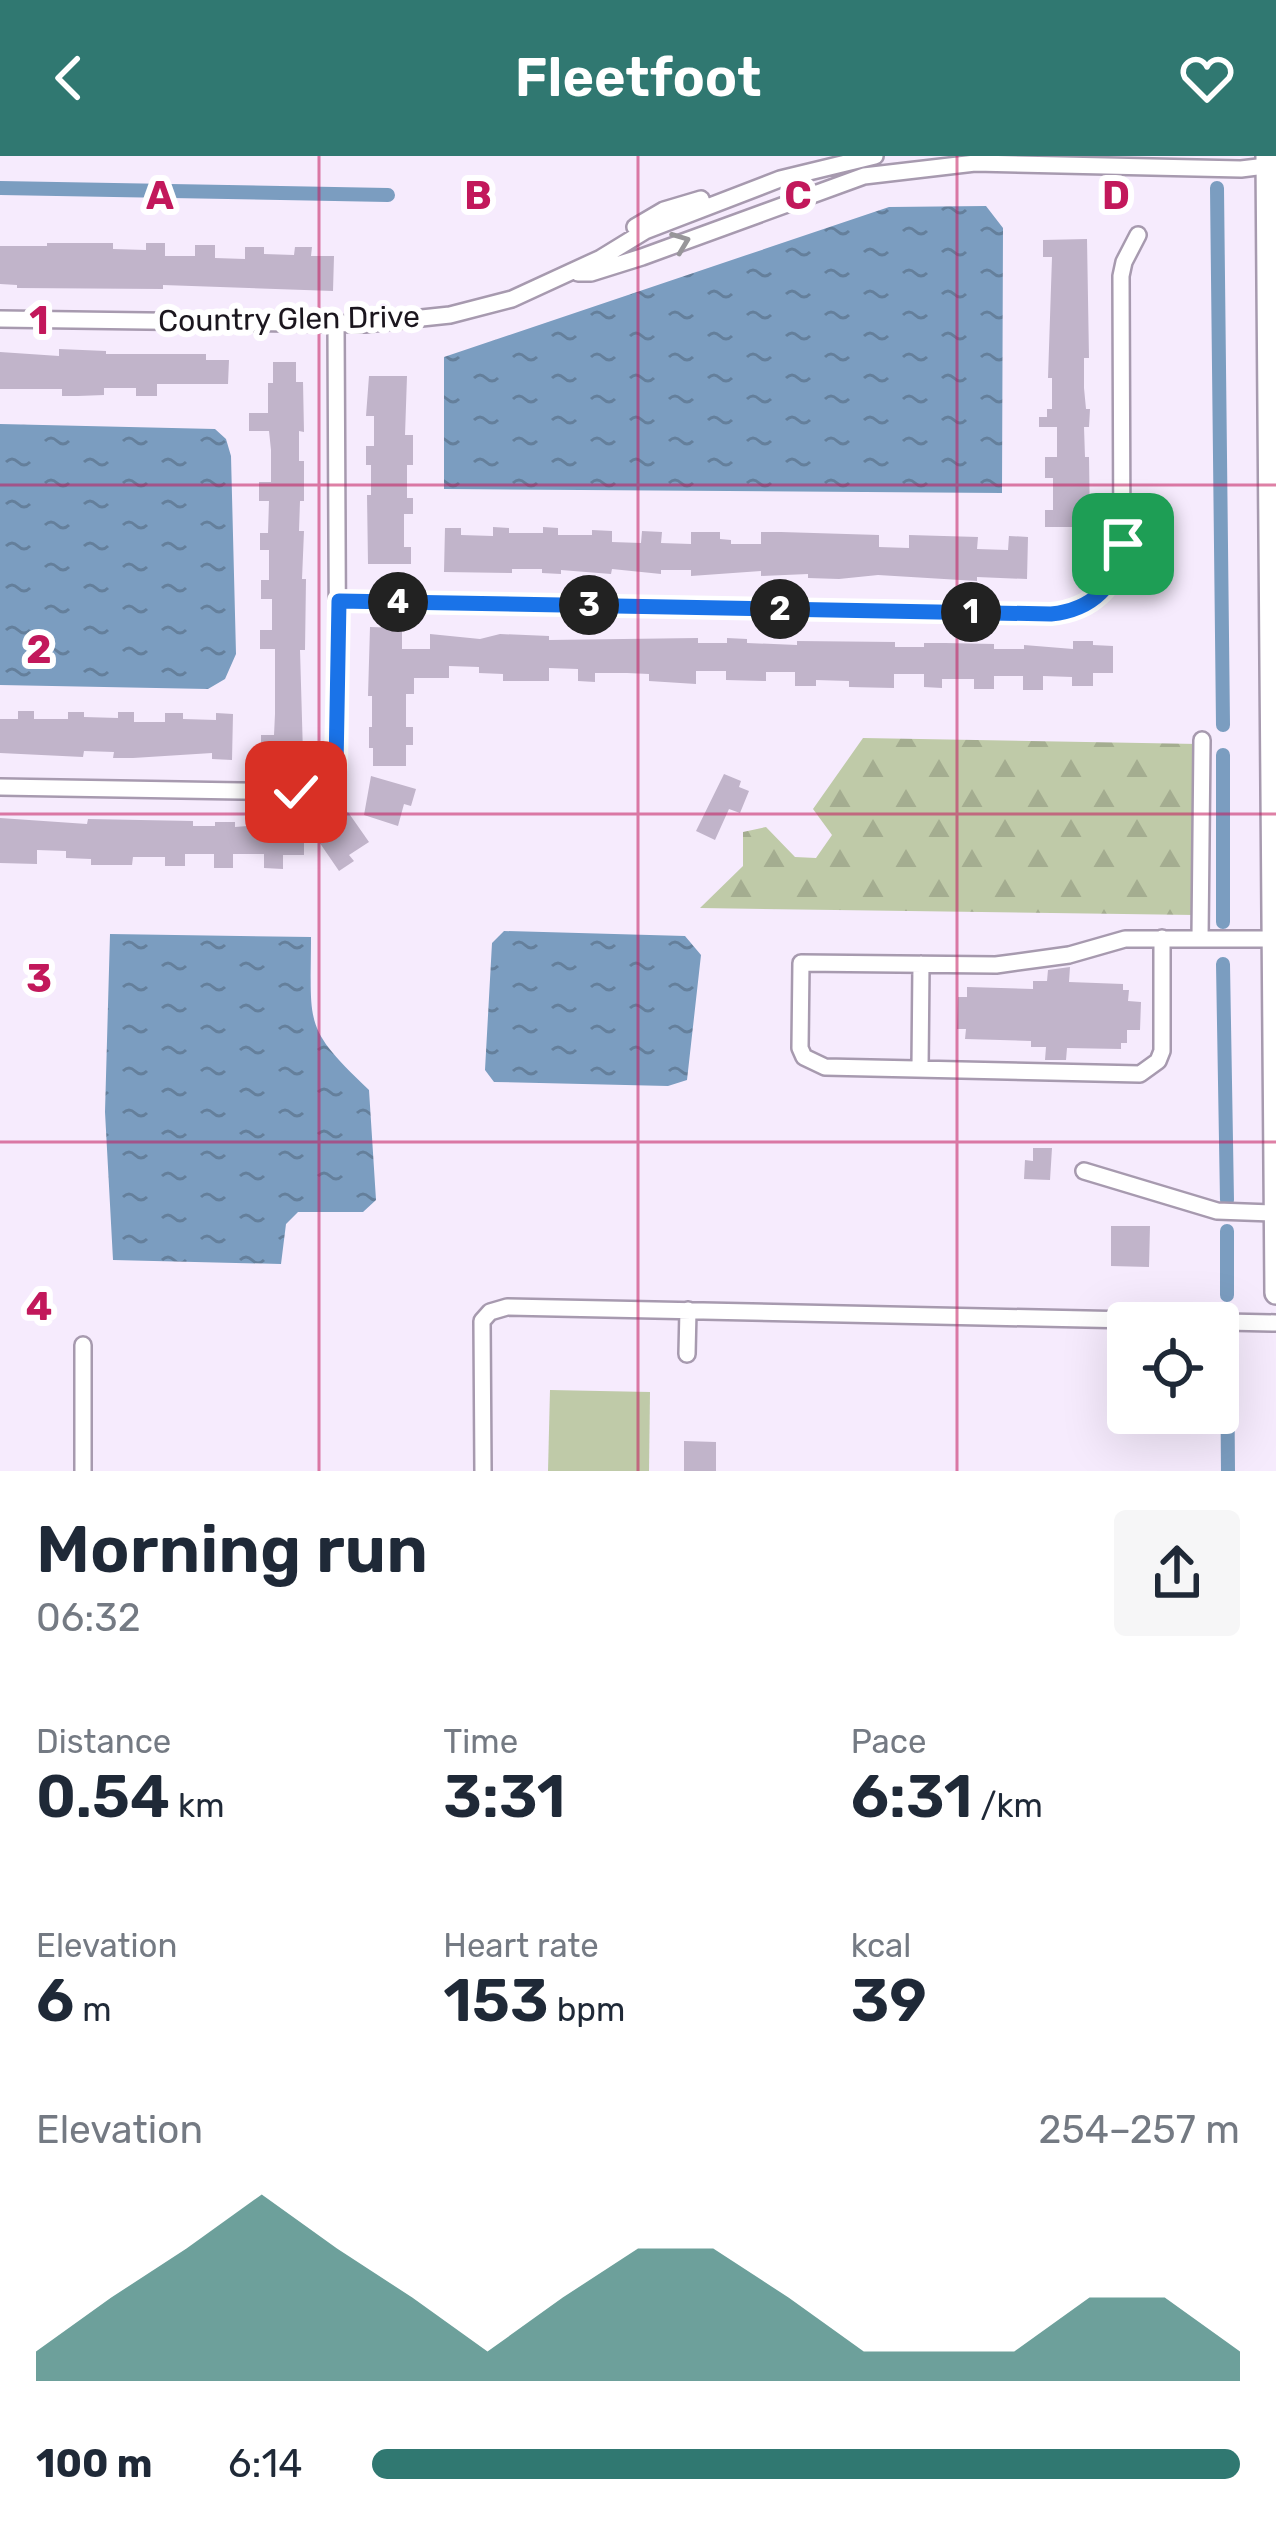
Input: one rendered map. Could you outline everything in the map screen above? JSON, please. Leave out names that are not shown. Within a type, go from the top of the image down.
[{"type":"highway","points":[[1270,163],[1276,1293]]},
{"type":"street","name":"Country Glen Drive","points":[[0,319],[336,324],[463,313],[512,299],[645,231],[780,179],[875,156]]},
{"type":"street","name":"Country Glen Drive","points":[[569,273],[591,273],[642,257],[864,176],[979,160],[1270,163]]},
{"type":"street","points":[[339,601],[1051,614],[1084,606],[1102,593],[1118,567],[1123,544],[1121,276],[1138,235]]},
{"type":"street","points":[[0,787],[296,792],[317,788],[328,779],[338,759],[336,324]]},
{"type":"street","points":[[1200,938],[1202,740]]},
{"type":"street","points":[[1162,938],[1162,1051],[1150,1069],[1140,1074],[825,1067],[804,1057],[800,1048],[802,963],[1027,962],[1125,939],[1162,938],[1273,939]]},
{"type":"street","points":[[920,1069],[921,964]]},
{"type":"street","points":[[1084,1171],[1217,1211],[1275,1214]]},
{"type":"street","points":[[483,1471],[482,1321],[490,1312],[507,1307],[1276,1323]]},
{"type":"street","points":[[687,1354],[688,1310]]},
{"type":"street","points":[[83,1345],[83,1471]]},
{"type":"green space","points":[[863,738],[1198,744],[1195,915],[700,908],[743,866],[743,832],[766,827],[795,857],[816,858],[832,835],[813,809]]},
{"type":"green space","points":[[550,1390],[650,1392],[649,1471],[548,1471]]},
{"type":"water","points":[[986,206],[1003,228],[1002,493],[444,489],[444,357],[889,207]]},
{"type":"water","points":[[0,424],[215,429],[226,439],[231,456],[236,654],[225,679],[208,689],[0,685]]},
{"type":"water","points":[[504,931],[685,936],[701,955],[687,1080],[668,1086],[494,1082],[485,1070],[492,943]]},
{"type":"water","points":[[110,934],[311,937],[315,1023],[332,1052],[369,1090],[376,1200],[363,1212],[298,1212],[286,1224],[281,1264],[113,1260],[105,1112]]},
{"type":"building","points":[[1087,239],[1089,358],[1084,358],[1084,388],[1086,409],[1090,409],[1089,427],[1084,427],[1090,527],[1045,527],[1045,510],[1053,510],[1053,478],[1045,478],[1045,457],[1057,457],[1057,427],[1039,427],[1039,417],[1047,417],[1047,409],[1052,409],[1052,378],[1048,378],[1052,257],[1043,257],[1043,240]]},
{"type":"building","points":[[113,243],[113,249],[146,250],[146,243],[165,243],[165,256],[195,256],[195,245],[215,245],[215,258],[245,259],[245,247],[264,247],[264,254],[294,255],[295,247],[312,247],[311,256],[334,256],[333,291],[163,285],[163,289],[17,288],[0,284],[0,246]]},
{"type":"building","points":[[59,349],[206,354],[206,360],[229,360],[228,384],[157,384],[157,396],[136,396],[136,388],[104,388],[104,395],[78,396],[62,396],[62,389],[0,389],[0,352],[59,356]]},
{"type":"building","points":[[273,362],[296,362],[296,382],[303,382],[299,461],[304,461],[304,501],[300,501],[299,531],[304,531],[302,579],[306,579],[305,650],[300,650],[303,754],[261,754],[261,735],[274,735],[275,714],[275,649],[260,649],[260,630],[272,630],[272,599],[261,599],[261,580],[269,580],[269,550],[260,550],[260,533],[268,533],[269,501],[259,501],[259,482],[271,482],[271,450],[269,431],[249,431],[249,413],[268,413]]},
{"type":"building","points":[[369,376],[407,376],[405,435],[413,435],[413,465],[407,465],[407,498],[413,498],[413,514],[404,514],[404,547],[411,547],[411,564],[368,564],[371,465],[366,465],[366,446],[374,446],[374,416],[366,416]]},
{"type":"building","points":[[493,527],[509,528],[509,533],[558,528],[558,535],[612,531],[612,542],[641,543],[642,531],[662,532],[661,543],[691,544],[691,532],[720,532],[720,539],[731,540],[731,544],[761,544],[761,532],[879,535],[879,547],[909,548],[909,535],[978,537],[977,549],[1008,550],[1009,536],[1028,537],[1027,579],[878,575],[839,579],[808,578],[808,574],[761,576],[761,571],[691,576],[691,570],[661,570],[661,574],[612,569],[611,574],[542,573],[542,569],[444,572],[445,528],[461,528],[461,535],[493,536]]},
{"type":"building","points":[[370,627],[402,628],[402,649],[430,649],[430,634],[480,639],[500,634],[549,636],[549,640],[698,638],[698,643],[727,643],[727,638],[797,645],[797,641],[895,642],[895,647],[994,644],[994,649],[1024,649],[1024,645],[1073,649],[1073,641],[1093,641],[1093,645],[1113,646],[1113,673],[1093,673],[1093,686],[1072,686],[1072,677],[1043,676],[1043,690],[1023,690],[1023,676],[994,676],[994,689],[974,689],[974,679],[942,679],[942,688],[924,687],[924,674],[894,674],[894,688],[816,680],[816,686],[795,686],[795,672],[766,672],[766,681],[726,680],[726,671],[696,671],[696,684],[649,681],[649,674],[627,673],[595,673],[595,682],[578,681],[578,669],[549,668],[549,681],[503,681],[503,674],[479,673],[479,667],[449,666],[449,678],[414,678],[414,694],[406,694],[406,727],[413,727],[413,745],[406,745],[406,766],[373,766],[373,748],[369,748]]},
{"type":"building","points":[[18,711],[34,711],[34,719],[68,719],[68,712],[118,718],[118,712],[134,712],[134,722],[165,722],[165,713],[216,720],[216,713],[233,714],[232,760],[212,759],[212,753],[113,758],[114,752],[84,751],[83,757],[0,753],[0,719],[18,719]]},
{"type":"building","points":[[724,774],[741,781],[739,787],[749,791],[740,813],[729,809],[715,840],[696,831]]},
{"type":"building","points":[[371,776],[416,789],[411,806],[404,804],[398,826],[364,815]]},
{"type":"building","points":[[348,812],[369,842],[349,855],[354,861],[339,871],[313,833]]},
{"type":"building","points":[[0,818],[87,824],[88,819],[193,821],[193,826],[235,822],[235,827],[284,823],[284,828],[304,828],[304,855],[283,855],[283,869],[264,868],[264,854],[233,854],[233,868],[214,868],[214,854],[185,854],[185,866],[165,866],[165,857],[133,857],[132,865],[91,865],[91,859],[66,858],[66,851],[37,850],[37,864],[0,863]]},
{"type":"building","points":[[1070,967],[1069,982],[1123,984],[1123,990],[1129,990],[1128,1001],[1141,1002],[1140,1030],[1127,1030],[1127,1043],[1121,1043],[1121,1049],[1067,1048],[1066,1060],[1045,1060],[1046,1047],[1031,1047],[1031,1041],[965,1039],[966,1029],[957,1029],[958,997],[967,997],[967,987],[1033,989],[1033,981],[1047,981],[1048,970]]},
{"type":"building","points":[[1033,1148],[1052,1148],[1050,1180],[1024,1179],[1025,1160],[1033,1161]]},
{"type":"building","points":[[1111,1226],[1150,1226],[1149,1267],[1111,1266]]},
{"type":"building","points":[[684,1441],[716,1442],[716,1471],[684,1471]]},
{"type":"waterway","points":[[0,188],[388,195]]},
{"type":"waterway","points":[[1217,188],[1223,725]]},
{"type":"waterway","points":[[1223,755],[1223,922]]},
{"type":"waterway","points":[[1223,964],[1227,1200]]},
{"type":"waterway","points":[[1227,1231],[1227,1295]]},
{"type":"waterway","points":[[1228,1434],[1228,1471]]},
{"type":"route","points":[[296,792],[317,788],[336,767],[339,601],[1051,614],[1084,606],[1109,586],[1123,544]]}]
